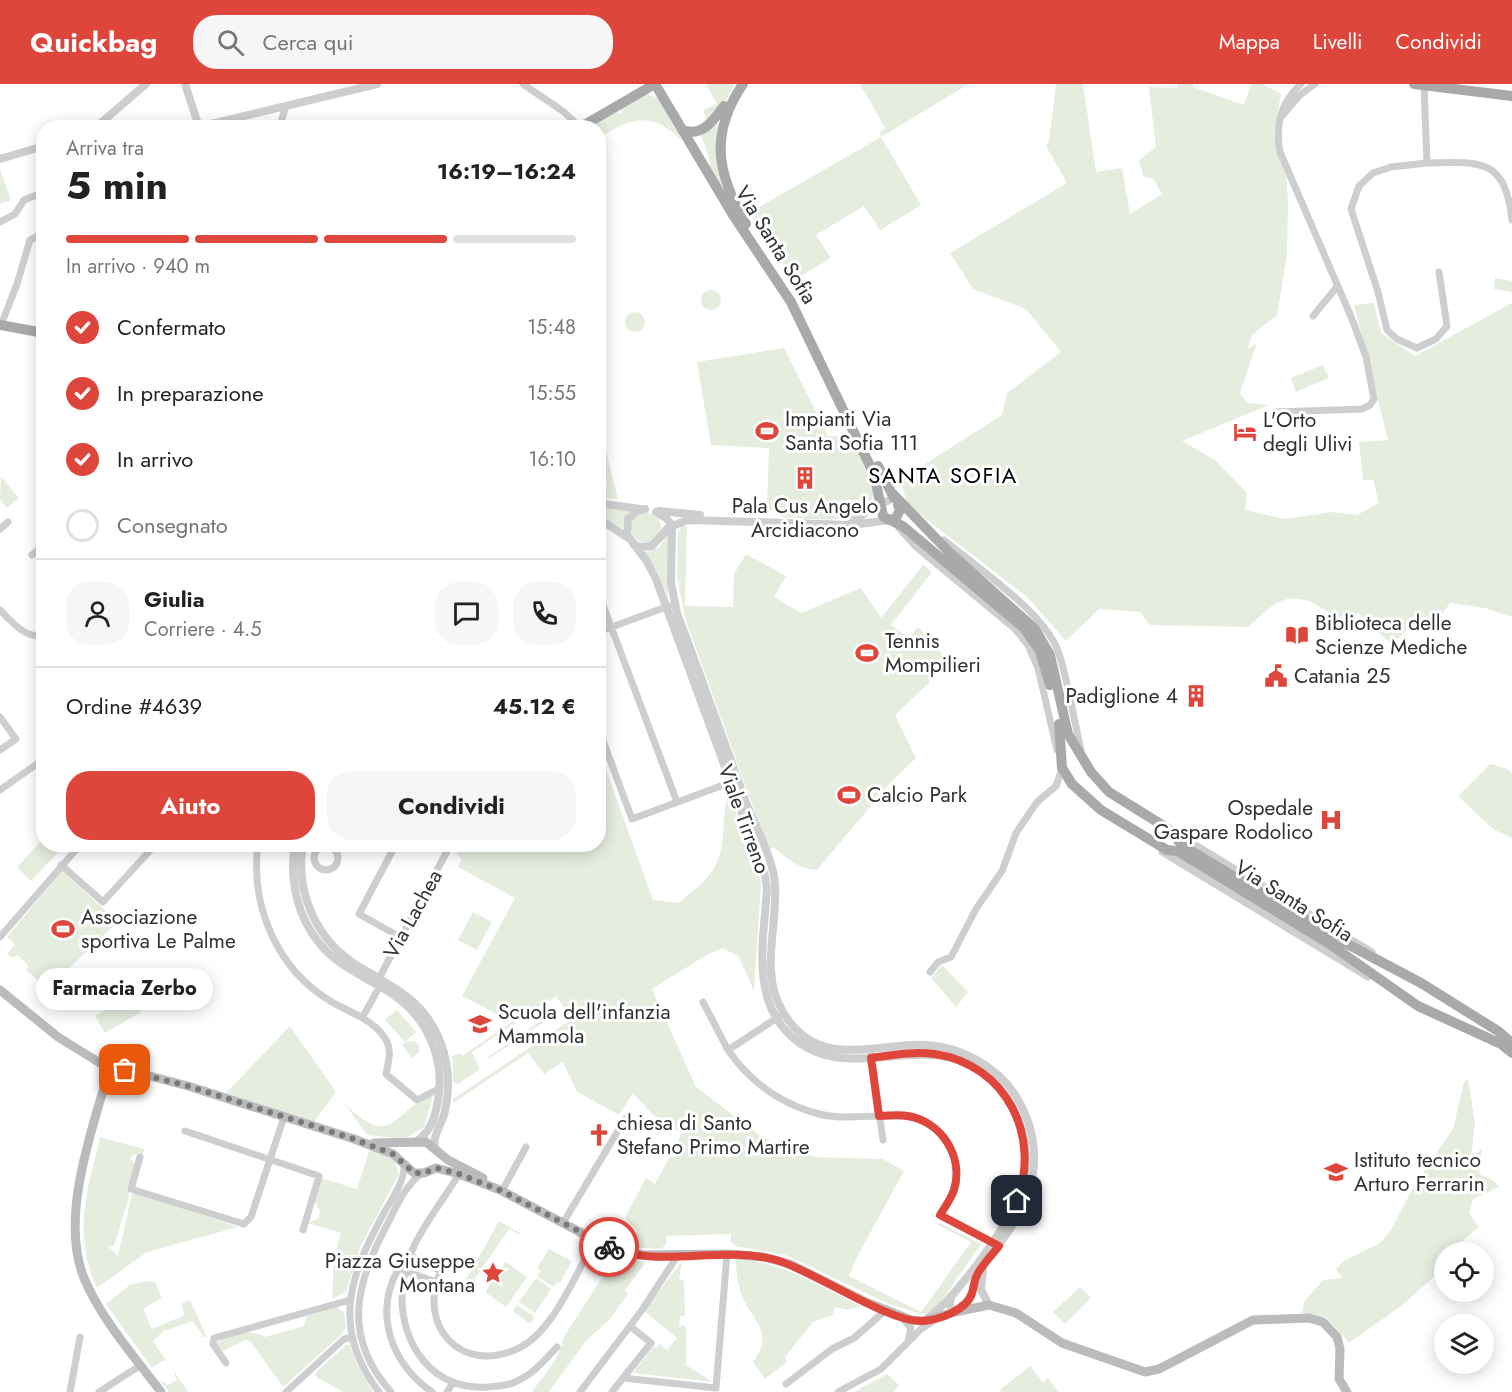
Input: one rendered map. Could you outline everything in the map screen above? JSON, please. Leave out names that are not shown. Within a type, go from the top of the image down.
[{"type":"main road","points":[[591,120],[655,84]]},
{"type":"main road","name":"Via Santa Sofia","points":[[655,84],[733,215],[791,302],[889,508],[1008,613],[1034,640],[1046,665],[1062,735],[1062,768],[1077,789],[1101,810],[1167,850],[1174,845]]},
{"type":"main road","points":[[726,111],[736,84]]},
{"type":"main road","name":"Via Santa Sofia","points":[[743,84],[726,111],[720,149],[723,172],[731,195],[746,224],[799,303],[889,508],[920,523],[1029,622],[1040,636],[1050,655],[1068,734],[1076,751],[1087,766],[1109,792],[1167,828],[1174,845],[1331,945],[1405,998],[1501,1044],[1512,1053]]},
{"type":"main road","points":[[1419,85],[1512,96]]},
{"type":"main road","points":[[682,129],[690,133],[708,127],[731,98]]},
{"type":"main road","points":[[0,325],[36,332]]},
{"type":"main road","points":[[1062,754],[1068,750],[1076,751]]},
{"type":"main road","name":"Via Santa Sofia","points":[[1174,845],[1336,938],[1420,983],[1512,1042]]},
{"type":"main road","points":[[1405,998],[1420,998],[1422,993],[1420,983]]},
{"type":"main road","points":[[0,990],[68,1043],[110,1067],[188,1086],[354,1139],[393,1154],[411,1171],[425,1172],[442,1169],[501,1190]]},
{"type":"main road","points":[[1432,1012],[1432,999],[1440,995]]},
{"type":"main road","points":[[110,1067],[80,1187],[75,1237],[81,1268],[89,1290],[161,1392]]},
{"type":"main road","points":[[354,1139],[392,1144],[426,1142],[501,1190],[595,1241],[633,1255],[749,1254],[790,1264],[901,1317],[923,1321],[955,1311],[989,1305],[1016,1313],[1062,1343],[1145,1372],[1159,1369],[1253,1320],[1287,1317],[1317,1319],[1329,1326],[1337,1337],[1340,1349],[1339,1379],[1347,1392]]},
{"type":"main road","points":[[404,1164],[404,1151],[415,1141]]},
{"type":"main road","points":[[425,1172],[436,1161],[435,1149]]},
{"type":"street","points":[[104,120],[146,84]]},
{"type":"street","points":[[185,84],[197,120]]},
{"type":"street","points":[[228,120],[378,84]]},
{"type":"street","points":[[523,84],[572,120]]},
{"type":"street","points":[[1276,412],[1362,409],[1370,405],[1374,399],[1366,357],[1280,152],[1277,133],[1284,104],[1301,84]]},
{"type":"street","points":[[1280,118],[1300,95],[1315,84]]},
{"type":"street","points":[[1419,85],[1427,163]]},
{"type":"street","points":[[282,120],[286,106]]},
{"type":"street","points":[[0,159],[36,148]]},
{"type":"street","points":[[1439,272],[1447,326],[1436,339],[1417,348],[1397,339],[1387,330],[1378,292],[1353,221],[1351,202],[1359,186],[1373,173],[1391,167],[1427,163],[1475,162],[1489,168],[1503,186],[1512,220]]},
{"type":"street","points":[[0,222],[15,214],[24,200],[36,195]]},
{"type":"street","points":[[0,325],[17,284],[30,240],[36,237]]},
{"type":"street","points":[[1313,316],[1336,288]]},
{"type":"street","points":[[606,504],[651,511],[754,520]]},
{"type":"street","points":[[840,523],[889,508]]},
{"type":"street","points":[[672,525],[666,518],[651,511],[633,513],[628,519],[626,531],[631,542],[641,548],[652,546],[672,525],[692,520],[754,520],[852,525],[889,508]]},
{"type":"street","points":[[889,508],[915,546],[1014,628],[1028,645],[1038,669],[1062,768],[1056,786],[1038,802],[1016,833],[1002,871],[976,909],[951,957],[938,962],[930,972]]},
{"type":"street","points":[[651,511],[662,520],[664,532]]},
{"type":"street","points":[[0,529],[8,522]]},
{"type":"street","points":[[920,523],[1022,604],[1045,629],[1058,650],[1087,766]]},
{"type":"street","name":"Viale Tirreno","points":[[606,524],[631,542],[651,568],[670,605],[761,853],[767,889],[763,980],[766,995],[794,1039],[814,1052],[841,1059],[871,1054],[919,1053],[952,1058],[986,1076],[1010,1104],[1024,1140],[1025,1173],[1013,1209],[986,1262],[976,1276],[970,1298],[955,1311]]},
{"type":"street","name":"Viale Tirreno","points":[[670,605],[672,525]]},
{"type":"street","points":[[32,555],[36,552]]},
{"type":"street","points":[[606,629],[670,605]]},
{"type":"street","points":[[0,610],[16,627],[36,635]]},
{"type":"street","points":[[606,612],[677,802]]},
{"type":"street","points":[[0,717],[16,739],[0,750]]},
{"type":"street","points":[[606,749],[632,819],[734,781]]},
{"type":"street","points":[[0,790],[36,765]]},
{"type":"street","points":[[1056,786],[1068,785],[1077,789]]},
{"type":"street","points":[[1167,828],[1263,884],[1404,974]]},
{"type":"street","points":[[1133,831],[1405,998]]},
{"type":"street","points":[[0,937],[74,852]]},
{"type":"street","points":[[62,865],[103,902],[149,852]]},
{"type":"street","points":[[258,852],[258,892],[266,921],[280,951],[310,986],[374,1026],[387,1042],[390,1054],[387,1074],[400,1086],[417,1100],[440,1088]]},
{"type":"street","points":[[295,852],[294,886],[300,909],[311,932],[334,959],[410,997],[425,1014],[444,1052],[448,1090],[444,1115],[434,1142],[435,1149]]},
{"type":"street","points":[[303,852],[302,883],[313,918],[323,934],[342,955],[380,982],[404,1003],[423,1026],[435,1051],[440,1088],[431,1125],[415,1141]]},
{"type":"street","points":[[392,852],[359,914],[400,937]]},
{"type":"street","name":"Via Lachea","points":[[362,1018],[400,937],[447,852]]},
{"type":"street","points":[[703,1002],[728,1050],[756,1083],[793,1106],[831,1117],[916,1118],[932,1126],[944,1138],[955,1162],[956,1179],[952,1196],[940,1215],[995,1244]]},
{"type":"street","points":[[728,1050],[780,1016]]},
{"type":"street","points":[[871,1054],[883,1140]]},
{"type":"street","points":[[140,1157],[131,1189],[239,1224],[251,1217],[284,1116]]},
{"type":"street","points":[[563,1223],[625,1119]]},
{"type":"street","points":[[185,1131],[319,1176],[303,1230]]},
{"type":"street","points":[[501,1190],[526,1147]]},
{"type":"street","points":[[380,1392],[361,1362],[353,1337],[350,1300],[359,1260],[401,1182],[404,1164]]},
{"type":"street","points":[[390,1392],[377,1374],[364,1348],[359,1321],[359,1293],[371,1253],[408,1186],[425,1172]]},
{"type":"street","points":[[432,1392],[415,1379],[402,1361],[392,1340],[387,1320],[388,1294],[392,1278],[409,1255],[438,1202],[459,1174]]},
{"type":"street","points":[[409,1255],[441,1271],[436,1282],[433,1311],[442,1332],[450,1341],[468,1353],[480,1356],[503,1354],[520,1348],[545,1328],[595,1241]]},
{"type":"street","name":"Viale Tirreno","points":[[923,1321],[954,1293],[995,1244]]},
{"type":"street","points":[[623,1378],[716,1390],[727,1254]]},
{"type":"street","points":[[409,1255],[405,1270],[402,1305],[407,1332],[433,1371],[452,1384],[477,1388],[516,1382],[537,1367],[557,1347]]},
{"type":"street","points":[[580,1392],[630,1326],[678,1255]]},
{"type":"street","points":[[986,1262],[981,1290],[989,1305]]},
{"type":"street","points":[[405,1270],[436,1282]]},
{"type":"street","points":[[954,1293],[949,1305],[955,1311]]},
{"type":"street","points":[[226,1364],[213,1344],[214,1338],[350,1300]]},
{"type":"street","points":[[786,1384],[832,1349],[855,1338],[886,1310]]},
{"type":"street","points":[[901,1317],[911,1331],[907,1343]]},
{"type":"street","points":[[838,1392],[881,1369],[907,1343],[940,1317]]},
{"type":"street","points":[[612,1392],[651,1343],[630,1326]]},
{"type":"street","points":[[70,1392],[80,1337]]},
{"type":"street","points":[[286,1392],[344,1339],[353,1337]]},
{"type":"street","points":[[99,1392],[141,1365]]},
{"type":"street","points":[[447,1392],[452,1384]]},
{"type":"shaded area","points":[[706,84],[734,84],[720,108],[698,126],[706,119],[703,110],[717,104]]},
{"type":"shaded area","points":[[860,84],[969,84],[881,137],[880,132],[885,128]]},
{"type":"shaded area","points":[[1056,84],[1083,84],[1096,172],[1122,168],[1130,214],[1162,194],[1154,180],[1143,176],[1139,160],[1156,147],[1149,87],[1177,88],[1178,84],[1193,84],[1193,87],[1244,105],[1251,84],[1263,84],[1281,94],[1274,132],[1287,181],[1287,255],[1277,315],[1252,335],[1247,350],[1257,343],[1240,393],[1247,403],[1269,405],[1182,441],[1215,460],[1247,493],[1245,510],[1285,519],[1332,512],[1357,515],[1379,503],[1373,480],[1363,480],[1359,442],[1388,440],[1354,305],[1374,303],[1381,333],[1415,356],[1512,303],[1512,617],[1485,608],[1450,603],[1437,621],[1414,622],[1392,645],[1358,613],[1349,621],[1352,625],[1347,628],[1317,605],[1299,599],[1281,601],[1248,627],[1150,625],[1140,612],[1099,609],[1066,641],[1027,597],[908,505],[900,480],[1002,415],[1007,393],[1061,352],[1026,309],[973,289],[950,253],[1067,183],[1046,146],[1049,142]]},
{"type":"shaded area","points":[[647,94],[658,98],[682,141],[661,125],[642,120],[622,125],[606,134],[606,120],[600,120],[614,111],[620,114],[622,112],[619,108]]},
{"type":"shaded area","points":[[718,123],[717,135],[728,196],[708,166],[711,163],[701,135]]},
{"type":"shaded area","points":[[881,137],[921,205],[880,230],[864,206],[816,235],[831,258],[799,277],[796,272],[787,269],[749,213]]},
{"type":"shaded area","points":[[0,169],[11,200],[0,204]]},
{"type":"shaded area","points":[[1495,278],[1512,281],[1512,292],[1494,289]]},
{"type":"shaded area","points":[[711,290],[718,293],[721,300],[718,307],[711,310],[704,307],[701,300],[704,293]]},
{"type":"shaded area","points":[[635,312],[642,315],[645,322],[642,329],[635,332],[628,329],[625,322],[628,315]]},
{"type":"shaded area","name":"Impianti Via Santa Sofia 111","points":[[784,348],[828,436],[840,436],[844,441],[854,442],[871,477],[873,490],[871,503],[863,511],[852,516],[838,519],[781,517],[776,510],[767,510],[769,448],[711,445],[697,362]]},
{"type":"shaded area","points":[[1323,365],[1329,378],[1296,392],[1291,378]]},
{"type":"shaded area","points":[[606,452],[618,499],[606,499]]},
{"type":"shaded area","points":[[1,477],[19,498],[7,508],[0,499]]},
{"type":"shaded area","points":[[606,508],[629,511],[622,529],[606,519]]},
{"type":"shaded area","points":[[646,513],[657,517],[661,528],[657,539],[646,543],[635,539],[631,528],[635,517]]},
{"type":"shaded area","points":[[681,526],[687,526],[685,606],[733,607],[734,574],[746,554],[786,576],[774,597],[801,613],[861,588],[881,618],[923,565],[932,572],[891,625],[909,638],[918,627],[943,655],[934,667],[929,683],[895,715],[916,758],[891,782],[817,870],[799,865],[773,847],[769,851],[685,618],[677,576],[678,533]]},
{"type":"shaded area","points":[[668,533],[668,598],[658,573],[645,552],[659,548]]},
{"type":"shaded area","points":[[1490,764],[1508,769],[1512,773],[1512,838],[1493,829],[1458,796]]},
{"type":"shaded area","points":[[606,769],[653,900],[679,903],[702,883],[718,861],[729,792],[761,882],[754,991],[739,957],[723,948],[708,954],[652,989],[696,1087],[763,1138],[815,1157],[883,1159],[904,1171],[849,1276],[921,1312],[971,1242],[938,1225],[940,1223],[981,1244],[940,1303],[928,1313],[921,1314],[887,1303],[785,1255],[736,1246],[731,1243],[731,1234],[666,1236],[666,1244],[661,1249],[629,1247],[637,1231],[625,1218],[646,1178],[655,1184],[682,1133],[653,1115],[633,1093],[619,1115],[577,1092],[563,1062],[544,1074],[528,1053],[453,1103],[453,1099],[572,1019],[556,996],[472,1052],[480,1069],[458,1084],[453,1082],[452,1056],[461,1053],[462,1056],[512,1022],[462,996],[515,898],[458,867],[462,859],[456,852],[606,852]]},
{"type":"shaded area","points":[[36,847],[36,852],[58,853],[31,881],[17,867]]},
{"type":"shaded area","name":"Associazione sportiva Le Palme","points":[[62,871],[118,922],[47,989],[26,970],[29,966],[17,955],[13,958],[7,954],[15,945],[7,937]]},
{"type":"shaded area","points":[[473,912],[492,922],[477,950],[458,940]]},
{"type":"shaded area","points":[[942,965],[968,992],[956,1007],[931,978]]},
{"type":"shaded area","points":[[131,994],[141,1012],[105,1033],[95,1016]]},
{"type":"shaded area","points":[[397,1010],[416,1032],[405,1042],[385,1020]]},
{"type":"shaded area","points":[[554,1012],[556,1014],[488,1059],[488,1057]]},
{"type":"shaded area","points":[[290,1026],[336,1092],[314,1122],[226,1093]]},
{"type":"shaded area","points":[[414,1041],[419,1045],[419,1052],[412,1058],[402,1045],[405,1042]]},
{"type":"shaded area","points":[[1468,1079],[1475,1123],[1471,1157],[1482,1149],[1479,1174],[1494,1181],[1499,1187],[1473,1199],[1469,1213],[1479,1227],[1461,1242],[1434,1242],[1434,1277],[1401,1306],[1349,1343],[1326,1317],[1302,1313],[1304,1302],[1323,1280],[1342,1278],[1336,1269],[1344,1261],[1380,1243],[1391,1230],[1415,1184],[1453,1129],[1464,1082]]},
{"type":"shaded area","points":[[434,1093],[424,1127],[404,1139],[367,1135],[345,1104],[361,1118],[373,1125],[382,1126],[391,1124],[419,1101]]},
{"type":"shaded area","points":[[100,1137],[144,1149],[143,1154],[133,1155],[130,1159],[135,1164],[128,1200],[114,1246],[109,1247],[118,1256],[132,1194],[135,1192],[238,1227],[147,1252],[97,1288],[85,1249],[84,1213]]},
{"type":"shaded area","points":[[370,1148],[395,1161],[399,1174],[360,1247],[346,1292],[332,1299],[334,1258],[341,1233],[308,1223],[319,1218],[320,1211],[314,1201],[321,1178],[357,1189]]},
{"type":"shaded area","points":[[499,1221],[520,1233],[519,1235],[509,1229],[472,1283],[466,1280]]},
{"type":"shaded area","points":[[549,1249],[572,1261],[560,1283],[557,1282],[553,1287],[537,1276],[541,1271],[537,1268]]},
{"type":"shaded area","points":[[615,1258],[646,1262],[625,1290],[628,1294],[609,1320],[585,1342],[549,1392],[532,1392],[547,1372],[562,1345],[563,1338]]},
{"type":"shaded area","points":[[735,1259],[784,1269],[860,1306],[848,1310],[835,1307],[833,1315],[813,1322],[785,1357],[787,1362],[765,1379],[753,1362],[762,1342],[762,1334],[741,1293]]},
{"type":"shaded area","points":[[682,1261],[679,1279],[684,1281],[685,1316],[680,1316],[679,1325],[686,1326],[686,1365],[713,1382],[633,1373],[654,1346],[656,1348],[659,1344],[667,1350],[677,1338],[644,1311]]},
{"type":"shaded area","points":[[506,1262],[527,1277],[506,1307],[485,1292]]},
{"type":"shaded area","points":[[536,1278],[551,1289],[535,1313],[519,1302]]},
{"type":"shaded area","points":[[155,1282],[162,1298],[143,1309],[152,1329],[185,1315],[181,1304],[190,1300],[207,1337],[204,1337],[193,1321],[164,1331],[153,1341],[168,1363],[164,1360],[152,1368],[106,1304],[131,1284]]},
{"type":"shaded area","points":[[1080,1287],[1091,1298],[1065,1324],[1053,1312]]},
{"type":"shaded area","points":[[517,1305],[535,1317],[530,1324],[513,1311]]},
{"type":"shaded area","points":[[337,1307],[344,1312],[346,1326],[343,1333],[283,1387],[250,1341],[245,1340],[221,1352],[216,1344],[232,1334],[253,1333],[265,1337],[304,1326],[307,1316]]},
{"type":"shaded area","points":[[346,1345],[350,1345],[358,1366],[373,1392],[344,1392],[317,1378],[315,1373]]},
{"type":"shaded area","points":[[1030,1366],[1043,1382],[1048,1378],[1058,1392],[1002,1392],[1000,1390]]},
{"type":"shaded area","points":[[172,1368],[188,1392],[169,1392],[159,1379],[168,1385],[177,1380]]},
{"type":"shaded area","points":[[887,1374],[899,1385],[894,1392],[854,1392]]},
{"type":"way so far","points":[[125,1070],[188,1086],[354,1139],[393,1154],[400,1158],[408,1169],[417,1174],[436,1168],[459,1174],[502,1191],[609,1247]]},
{"type":"place","name":"Impianti Via Santa Sofia 111","points":[[767,431]]},
{"type":"place","name":"L'Orto degli Ulivi","points":[[1245,432]]},
{"type":"place","name":"Pala Cus Angelo Arcidiacono","points":[[805,478]]},
{"type":"place","name":"Biblioteca delle Scienze Mediche","points":[[1297,635]]},
{"type":"place","name":"Tennis Mompilieri","points":[[867,653]]},
{"type":"place","name":"Catania 25","points":[[1276,676]]},
{"type":"place","name":"Padiglione 4","points":[[1196,696]]},
{"type":"place","name":"Calcio Park","points":[[849,795]]},
{"type":"place","name":"Ospedale Gaspare Rodolico","points":[[1331,820]]},
{"type":"place","name":"Associazione sportiva Le Palme","points":[[63,929]]},
{"type":"place","name":"Scuola dell'infanzia Mammola","points":[[480,1024]]},
{"type":"place","name":"Farmacia Zerbo","points":[[125,1070]]},
{"type":"place","name":"chiesa di Santo Stefano Primo Martire","points":[[599,1135]]},
{"type":"place","name":"Istituto tecnico Arturo Ferrarin","points":[[1336,1172]]},
{"type":"place","name":"Piazza Giuseppe Montana","points":[[493,1273]]},
{"type":"district","name":"SANTA SOFIA","points":[[943,475]]},
{"type":"route","points":[[609,1247],[633,1255],[749,1254],[790,1264],[866,1302],[911,1320],[923,1321],[955,1311],[970,1298],[976,1276],[999,1246],[940,1215],[954,1191],[956,1171],[953,1153],[939,1131],[916,1118],[898,1115],[879,1116],[871,1058],[910,1053],[936,1054],[952,1058],[981,1072],[1001,1090],[1020,1123],[1026,1148],[1025,1173],[1017,1201]]}]
